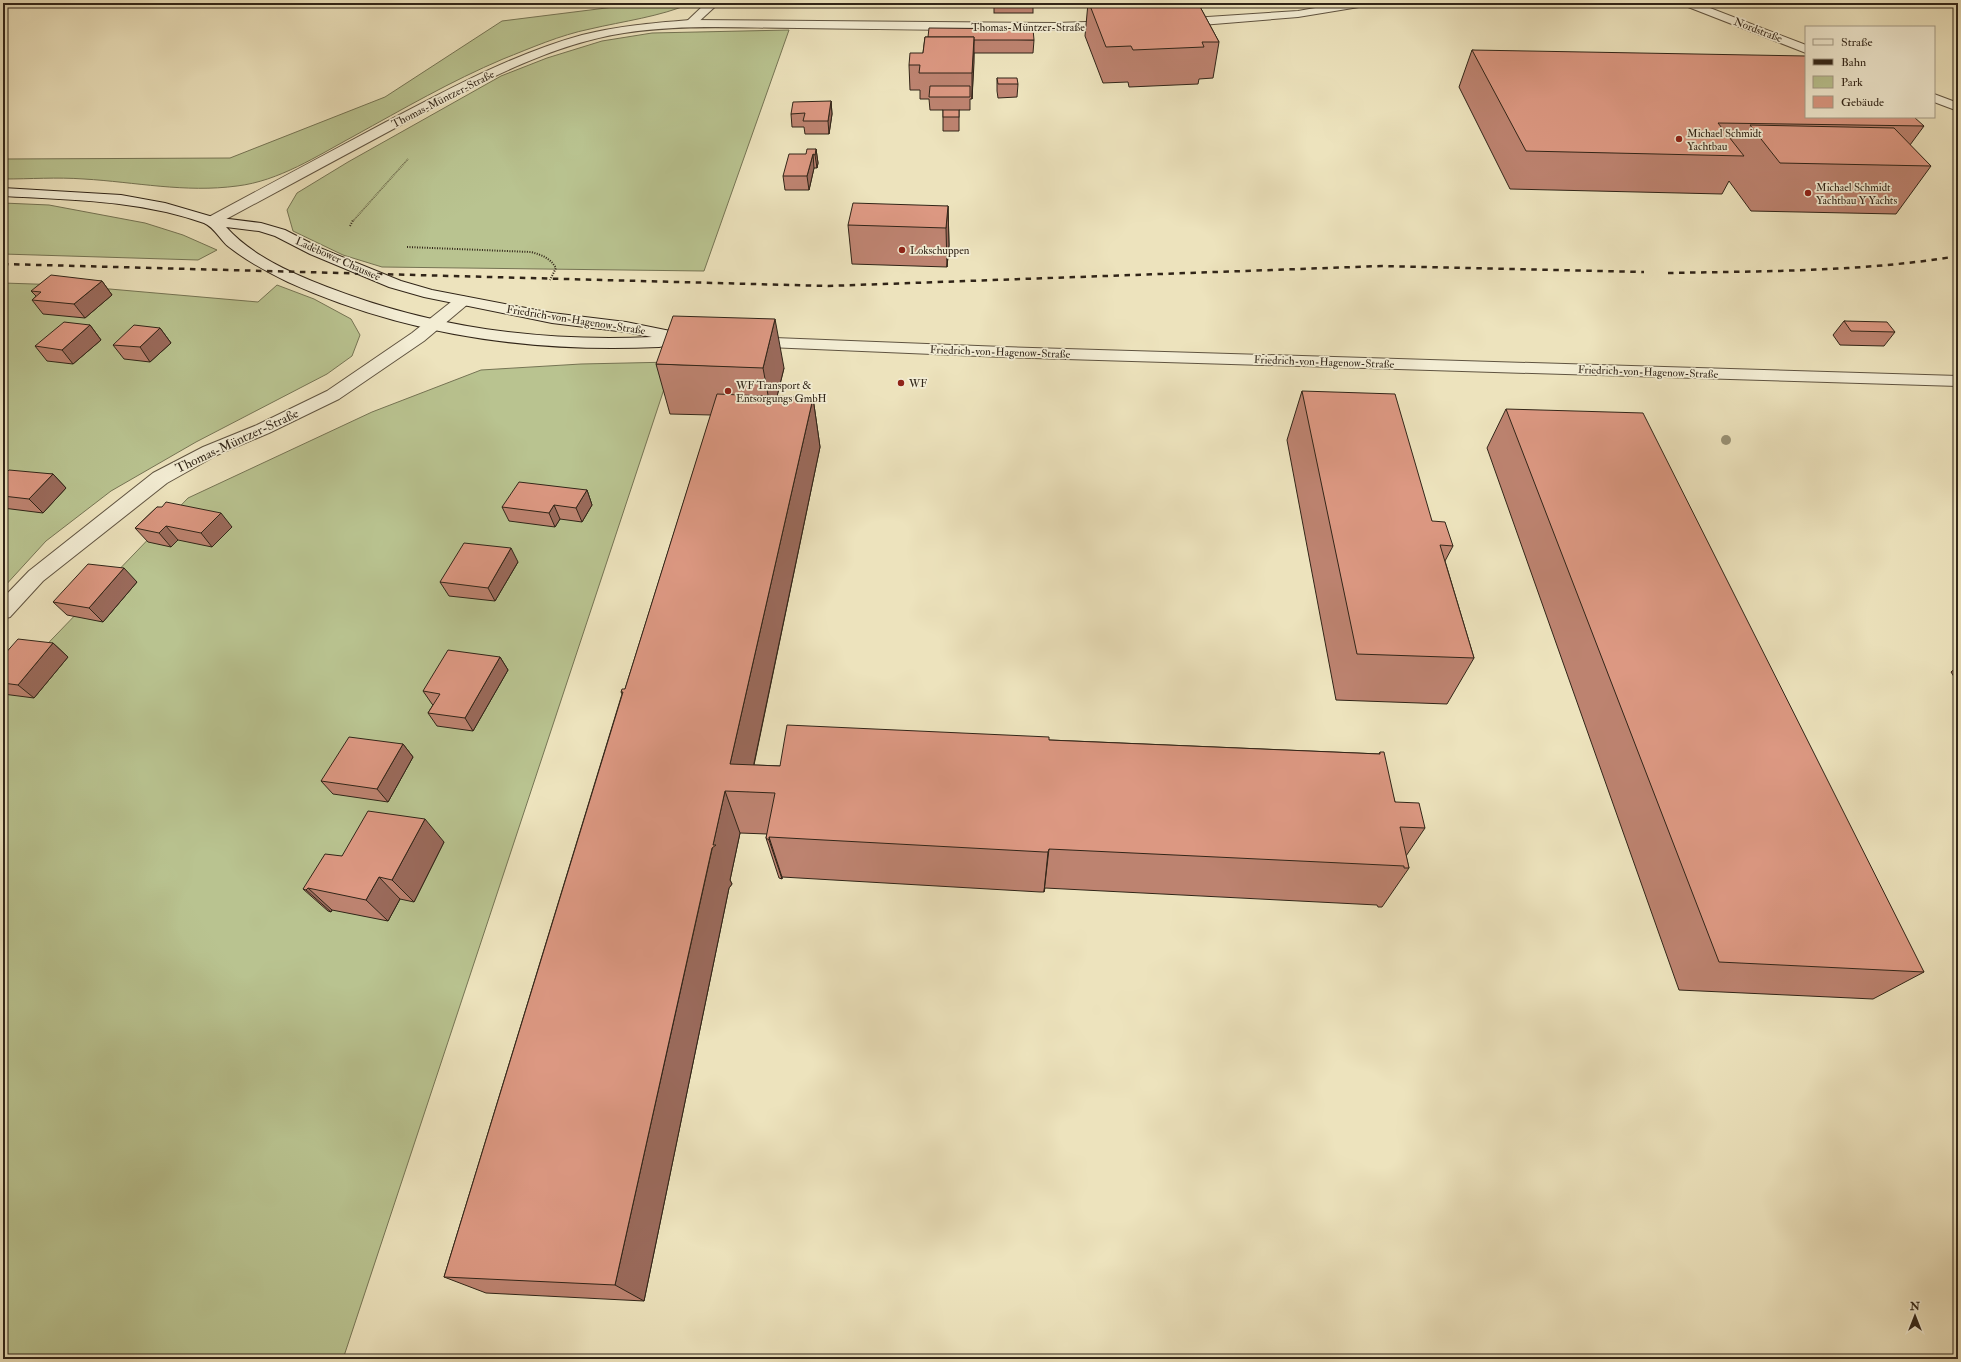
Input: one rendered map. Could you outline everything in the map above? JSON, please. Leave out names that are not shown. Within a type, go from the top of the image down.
[{"type":"street","points":[[690,24],[713,3]]},
{"type":"street","points":[[1168,23],[1298,14],[1365,3]]},
{"type":"street","name":"Nordstraße","points":[[1687,3],[1805,48]]},
{"type":"street","name":"Thomas-Müntzer-Straße","points":[[212,222],[430,104],[491,74],[542,52],[585,38],[624,29],[658,25],[690,24],[1056,28],[1130,25]]},
{"type":"street","points":[[1935,98],[1958,107]]},
{"type":"street","name":"Ladebower Chaussee","points":[[3,192],[121,199],[165,207],[212,222],[261,227],[280,233],[316,251],[395,284],[462,301]]},
{"type":"street","name":"Ladebower Chaussee","points":[[212,222],[234,244],[257,260],[280,272],[336,296],[434,326]]},
{"type":"street","name":"Thomas-Müntzer-Straße","points":[[3,611],[36,576],[160,478],[210,451],[263,429],[333,395],[366,374],[434,326],[462,301]]},
{"type":"street","name":"Friedrich-von-Hagenow-Straße","points":[[434,326],[503,337],[549,342],[618,344],[698,340],[462,301]]},
{"type":"street","name":"Friedrich-von-Hagenow-Straße","points":[[737,342],[1011,352],[1958,381]]},
{"type":"path","points":[[349,227],[354,218],[413,154]]},
{"type":"path","points":[[402,247],[531,252],[546,256],[552,261],[556,268],[551,278],[523,312]]},
{"type":"green space","points":[[646,3],[692,3],[667,12],[568,35],[503,59],[446,86],[297,167],[268,179],[237,186],[218,188],[179,188],[74,178],[3,179],[3,159],[230,158],[385,97],[502,21]]},
{"type":"green space","points":[[789,30],[704,271],[382,267],[343,255],[293,231],[287,210],[297,193],[348,162],[501,76],[547,58],[602,41],[652,33]]},
{"type":"green space","points":[[3,203],[49,205],[145,223],[183,235],[217,250],[198,260],[3,254]]},
{"type":"green space","points":[[3,283],[64,285],[258,302],[277,285],[314,299],[351,319],[360,335],[352,356],[327,374],[196,442],[111,491],[46,541],[3,588]]},
{"type":"green space","points":[[673,362],[343,1359],[3,1359],[3,690],[188,498],[372,412],[481,370],[581,364]]},
{"type":"building","points":[[1089,3],[1198,3],[1219,42],[1202,42],[1204,47],[1133,50],[1131,46],[1106,47]]},
{"type":"building","points":[[929,28],[1033,29],[1034,40],[974,40],[974,37],[928,37]]},
{"type":"building","points":[[925,37],[974,37],[972,73],[919,73],[920,65],[909,65],[910,53],[923,53]]},
{"type":"building","points":[[1472,50],[1805,56],[1805,118],[1915,118],[1924,126],[1718,123],[1744,156],[1526,151]]},
{"type":"building","points":[[997,78],[1017,78],[1018,84],[998,84]]},
{"type":"building","points":[[930,86],[970,86],[970,97],[929,97]]},
{"type":"building","points":[[831,101],[828,121],[803,121],[805,113],[791,114],[793,102]]},
{"type":"building","points":[[943,110],[959,110],[959,117],[943,117]]},
{"type":"building","points":[[1750,125],[1894,128],[1931,166],[1780,163]]},
{"type":"building","points":[[807,149],[816,149],[815,155],[813,154],[807,176],[783,176],[789,154],[806,154]]},
{"type":"building","points":[[853,203],[948,206],[946,228],[848,225]]},
{"type":"building","points":[[51,275],[102,281],[74,304],[32,300],[41,292],[31,291]]},
{"type":"building","points":[[673,316],[775,319],[763,368],[656,364]]},
{"type":"building","points":[[1844,321],[1887,322],[1895,332],[1851,331]]},
{"type":"building","points":[[64,322],[90,325],[62,350],[35,346]]},
{"type":"building","points":[[134,325],[160,328],[140,347],[113,345]]},
{"type":"building","points":[[1302,391],[1395,394],[1432,521],[1445,522],[1453,546],[1440,545],[1474,658],[1357,654]]},
{"type":"building","points":[[717,394],[813,398],[730,764],[780,766],[787,725],[1049,737],[1049,740],[1380,754],[1380,752],[1384,752],[1395,802],[1419,803],[1425,828],[1400,827],[1409,868],[1404,868],[1404,866],[1049,849],[1048,852],[1044,852],[769,837],[769,840],[766,838],[775,793],[725,791],[713,845],[716,845],[712,848],[615,1285],[444,1277],[623,692],[621,692],[622,689],[625,689]]},
{"type":"building","points":[[1506,409],[1643,413],[1924,972],[1719,962]]},
{"type":"building","points":[[9,470],[53,474],[29,499],[3,496],[3,476]]},
{"type":"building","points":[[519,482],[587,490],[576,508],[554,505],[549,513],[502,507]]},
{"type":"building","points":[[166,502],[221,513],[201,533],[166,526],[159,533],[135,528],[157,507],[162,507]]},
{"type":"building","points":[[464,543],[511,548],[488,588],[440,582]]},
{"type":"building","points":[[88,564],[124,568],[89,608],[53,602]]},
{"type":"building","points":[[18,639],[53,643],[18,685],[3,683],[3,656]]},
{"type":"building","points":[[448,650],[500,657],[465,718],[428,713],[440,694],[423,691]]},
{"type":"building","points":[[349,737],[403,744],[377,789],[321,781]]},
{"type":"building","points":[[368,811],[425,819],[392,880],[379,877],[366,900],[308,888],[306,890],[303,889],[325,854],[342,856]]},
{"type":"railway","points":[[1668,273],[1850,268],[1958,256]]},
{"type":"railway","points":[[3,264],[828,286],[1382,266],[1644,272]]},
{"type":"place","name":"Michael Schmidt Yachtbau","points":[[1679,139]]},
{"type":"place","name":"Michael Schmidt Yachtbau Y Yachts","points":[[1808,193]]},
{"type":"place","name":"Lokschuppen","points":[[902,250]]},
{"type":"place","name":"WF","points":[[901,383]]},
{"type":"place","name":"WF Transport & Entsorgungs GmbH","points":[[728,391]]}]
